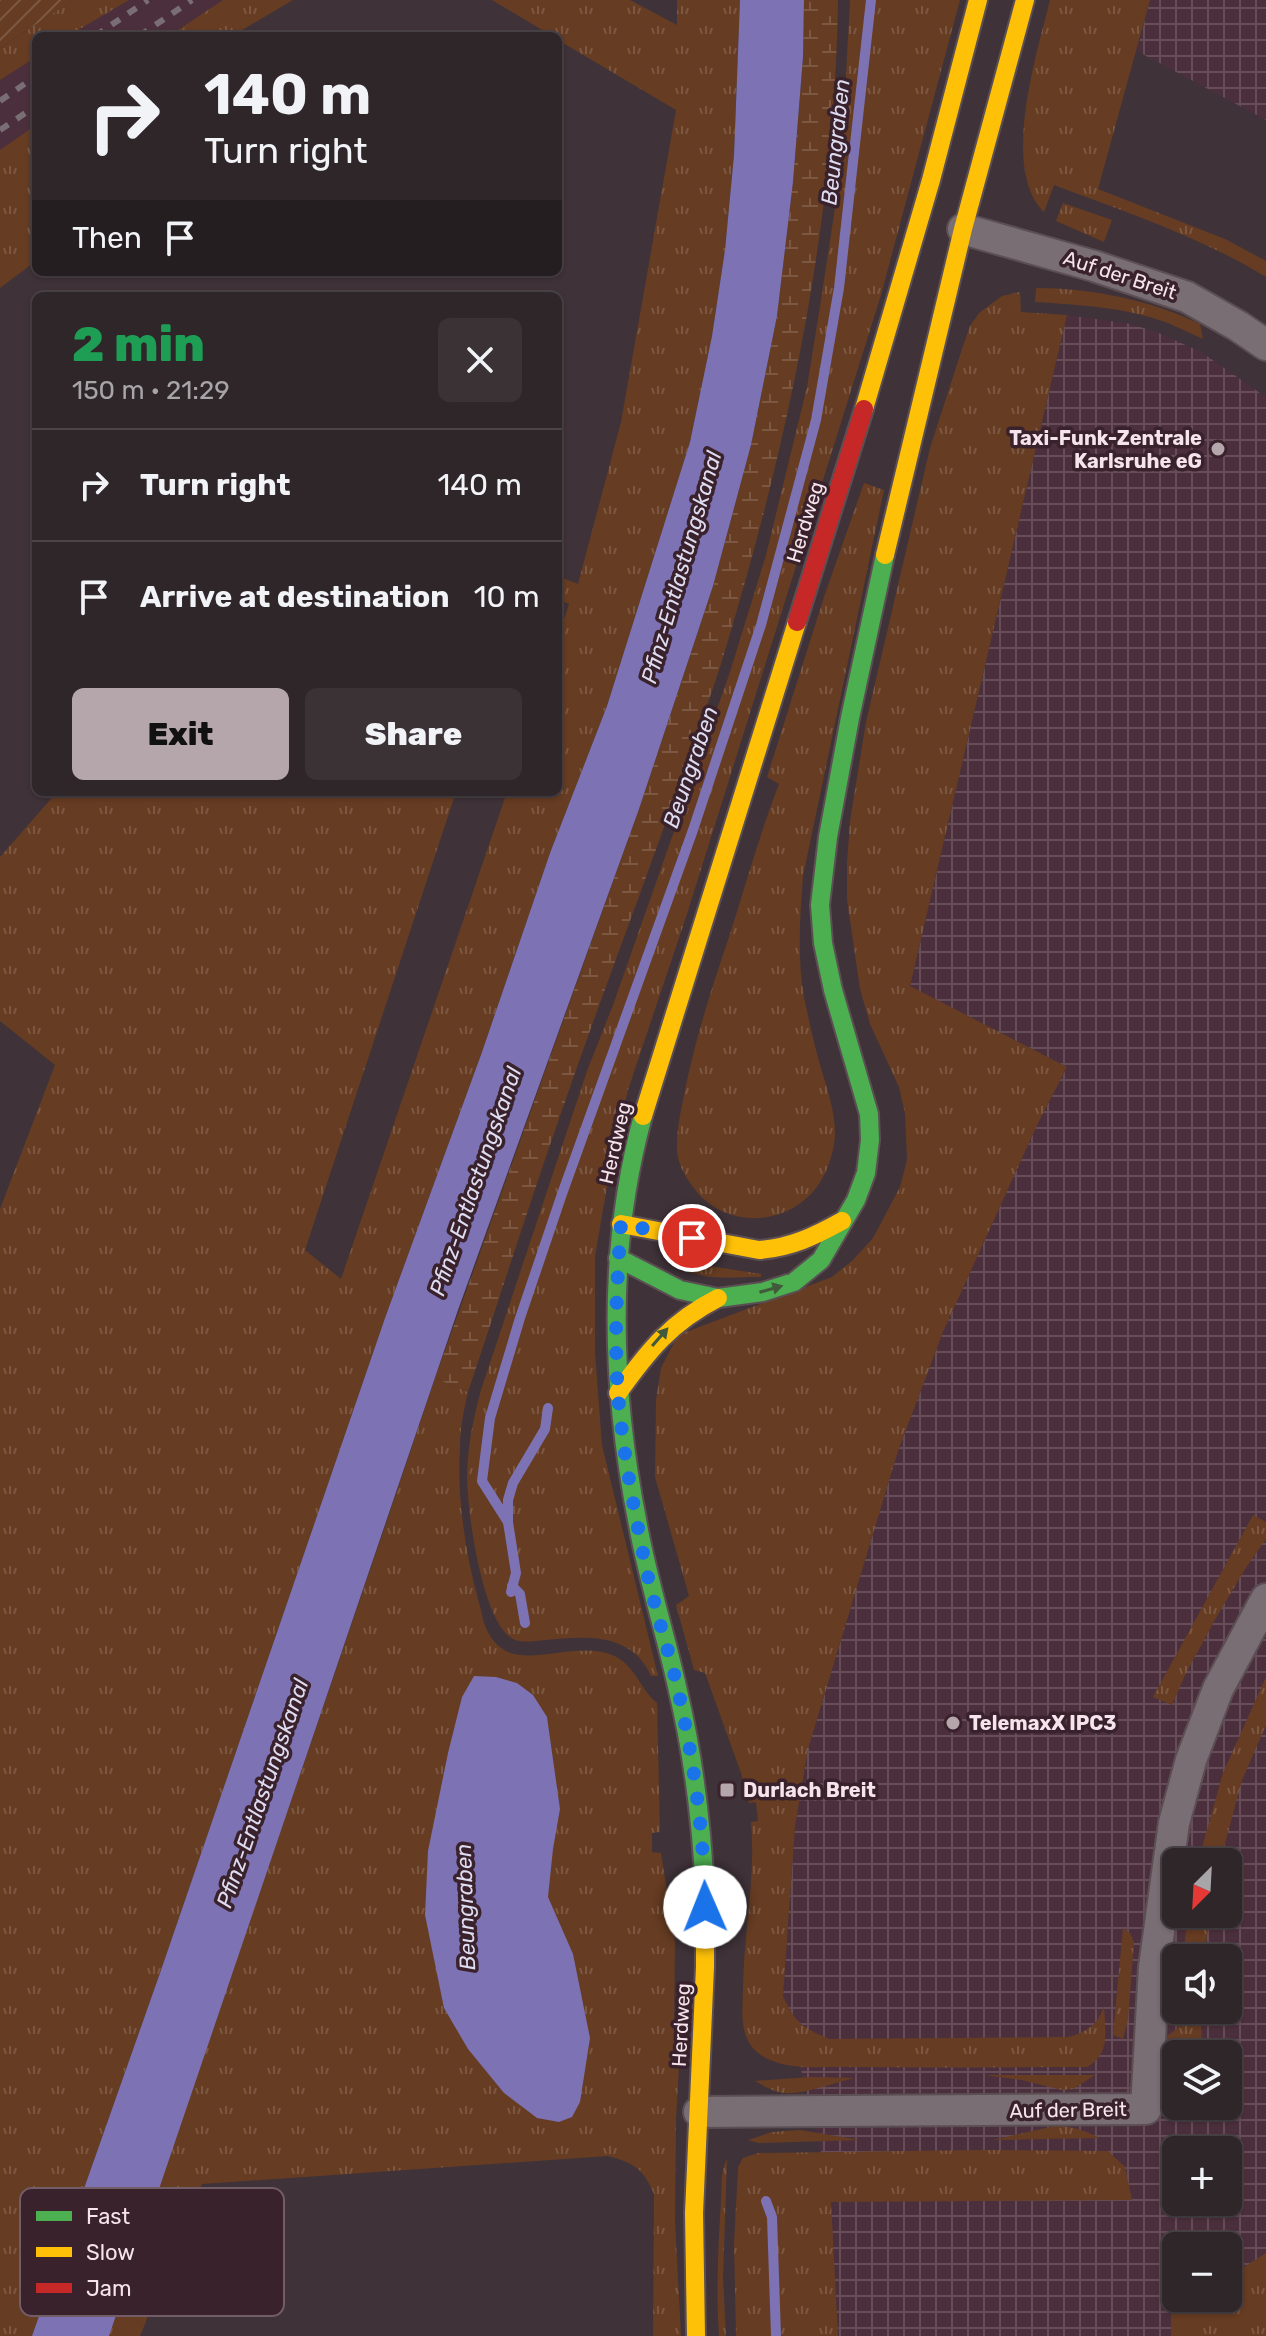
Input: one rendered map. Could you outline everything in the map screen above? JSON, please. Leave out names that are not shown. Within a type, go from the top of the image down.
[{"type":"main road","name":"Herdweg","points":[[696,2336],[693,2241],[706,1971],[702,1838],[694,1768],[645,1559],[626,1459],[618,1393],[616,1317],[621,1224],[630,1166],[646,1106],[878,364],[978,0]]},
{"type":"main road","points":[[618,1393],[645,1354],[670,1326],[695,1309],[718,1298],[763,1292],[794,1282],[821,1260],[856,1200],[866,1173],[869,1114],[833,990],[823,943],[820,905],[828,837],[897,499],[963,229],[1025,0]]},
{"type":"main road","points":[[621,1224],[759,1250],[803,1243],[842,1221]]},
{"type":"main road","points":[[618,1258],[680,1290],[718,1298]]},
{"type":"street","name":"Auf der Breit","points":[[963,229],[1081,262],[1187,297],[1266,345]]},
{"type":"street","name":"Auf der Breit","points":[[699,2112],[1146,2109],[1154,1967],[1174,1823],[1191,1760],[1218,1689],[1266,1599]]},
{"type":"shaded area","points":[[129,0],[223,0],[175,32],[75,32]]},
{"type":"shaded area","points":[[1150,0],[1266,0],[1266,120],[1137,51]]},
{"type":"shaded area","points":[[32,60],[32,128],[0,150],[0,80]]},
{"type":"shaded area","points":[[1067,315],[1131,324],[1159,333],[1201,352],[1266,397],[1266,2336],[838,2336],[830,2202],[783,1996],[795,1826],[808,1749],[898,1451],[943,1332],[1038,1123],[1067,1067],[910,987]]},
{"type":"green space","points":[[0,0],[73,0],[0,48]]},
{"type":"green space","points":[[73,0],[129,0],[75,32],[32,32],[32,60],[0,80],[0,48]]},
{"type":"green space","points":[[223,0],[293,0],[239,32],[175,32]]},
{"type":"green space","points":[[492,0],[630,0],[677,25],[677,0],[740,0],[734,155],[725,250],[712,336],[690,442],[607,706],[550,853],[482,1052],[385,1318],[84,2188],[20,2188],[20,2316],[39,2316],[32,2336],[0,2336],[0,1209],[55,1065],[0,1021],[0,857],[53,796],[455,796],[305,1250],[341,1279],[506,796],[562,796],[562,626],[569,604],[562,601],[562,578],[578,584],[621,422],[676,110],[562,42],[562,32],[545,32]]},
{"type":"green space","points":[[804,0],[838,0],[835,85],[817,252],[803,336],[767,501],[717,677],[575,1072],[468,1392],[435,1378],[639,809],[713,586],[751,445],[777,316],[793,182],[803,57]]},
{"type":"green space","points":[[850,0],[960,0],[881,295],[687,914],[628,1090],[612,1158],[595,1256],[595,1353],[602,1445],[658,1676],[651,1676],[643,1662],[620,1644],[591,1638],[530,1642],[515,1640],[504,1630],[486,1592],[474,1541],[467,1480],[469,1446],[481,1390],[587,1071],[730,672],[766,555],[807,387],[836,201]]},
{"type":"green space","points":[[1050,0],[1150,0],[1098,189],[1225,239],[1266,261],[1266,277],[1189,237],[1054,185],[1044,212],[1031,193],[1023,140],[1031,79]]},
{"type":"green space","points":[[32,128],[32,264],[0,288],[0,150]]},
{"type":"green space","points":[[1063,203],[1112,220],[1104,242],[1056,221]]},
{"type":"green space","points":[[1036,288],[1099,293],[1161,308],[1200,324],[1203,339],[1136,313],[1035,302]]},
{"type":"green space","points":[[1020,292],[1021,312],[1067,315],[910,986],[1067,1067],[1038,1123],[943,1332],[898,1451],[808,1749],[795,1826],[783,1996],[800,2023],[829,2039],[1068,2037],[1091,2027],[1104,2006],[1105,2041],[1100,2055],[1087,2067],[790,2066],[760,2055],[745,2034],[743,1986],[752,1864],[751,1822],[758,1821],[756,1802],[749,1803],[705,1673],[694,1670],[676,1605],[689,1596],[655,1477],[656,1400],[661,1368],[678,1335],[832,1277],[873,1238],[900,1187],[907,1160],[905,1114],[899,1087],[870,1024],[860,989],[847,900],[850,821],[866,722],[930,448],[970,326],[979,313],[1002,296]]},
{"type":"green space","points":[[864,483],[884,490],[803,876],[800,921],[800,967],[804,997],[832,1106],[834,1145],[824,1175],[806,1199],[773,1216],[737,1216],[719,1210],[691,1184],[680,1164],[677,1134],[690,1066],[706,1009],[779,784],[767,777]]},
{"type":"green space","points":[[678,1261],[761,1274],[761,1277],[727,1278],[694,1274],[674,1264]]},
{"type":"green space","points":[[435,1378],[468,1392],[460,1439],[461,1506],[474,1584],[491,1637],[502,1648],[527,1656],[584,1651],[612,1655],[632,1670],[657,1703],[660,1832],[652,1833],[652,1852],[661,1853],[675,1942],[674,2028],[681,2029],[675,2221],[681,2336],[653,2336],[654,2194],[637,2168],[608,2156],[202,2184],[200,2188],[159,2188]]},
{"type":"green space","points":[[1253,1515],[1266,1522],[1266,1539],[1216,1618],[1172,1705],[1153,1697]]},
{"type":"green space","points":[[1266,1677],[1266,1725],[1242,1780],[1224,1848],[1202,1848],[1223,1773]]},
{"type":"green space","points":[[1123,1928],[1130,1933],[1134,1942],[1128,2019],[1123,2039],[1113,2035]]},
{"type":"green space","points":[[1186,1928],[1208,1928],[1206,1944],[1185,1944]]},
{"type":"green space","points":[[1178,2024],[1201,2024],[1202,2040],[1167,2040],[1167,2036],[1178,2028]]},
{"type":"green space","points":[[984,2075],[1095,2075],[1073,2089],[1062,2090]]},
{"type":"green space","points":[[855,2078],[793,2093],[777,2091],[755,2081]]},
{"type":"green space","points":[[1055,2126],[1078,2129],[1099,2138],[993,2140]]},
{"type":"green space","points":[[800,2130],[860,2140],[758,2143],[748,2140],[772,2132]]},
{"type":"green space","points":[[1108,2151],[1125,2167],[1132,2200],[831,2202],[838,2336],[736,2336],[734,2244],[738,2167],[743,2158],[758,2153]]},
{"type":"green space","points":[[727,2159],[723,2278],[726,2336],[719,2336],[719,2236],[722,2174]]},
{"type":"green space","points":[[1266,2253],[1266,2336],[1171,2336],[1173,2312],[1242,2312],[1242,2268]]},
{"type":"green space","points":[[116,2316],[148,2316],[140,2336],[109,2336]]},
{"type":"water","name":"Pfinz-Entlastungskanal","points":[[740,0],[804,0],[803,57],[793,182],[777,316],[751,445],[713,586],[639,809],[458,1310],[159,2188],[84,2188],[385,1318],[482,1052],[550,853],[607,706],[690,442],[712,336],[725,250],[734,155]]},
{"type":"water","points":[[474,1676],[496,1677],[517,1683],[533,1695],[547,1717],[560,1809],[548,1897],[573,1954],[590,2038],[580,2102],[572,2117],[559,2122],[537,2118],[504,2093],[468,2049],[444,2008],[425,1915],[428,1851],[448,1753],[462,1697]]},
{"type":"water","points":[[39,2316],[116,2316],[109,2336],[32,2336]]},
{"type":"waterway","name":"Beungraben","points":[[508,1522],[482,1481],[490,1418],[562,1194],[693,830],[761,625],[816,420],[839,288],[871,0]]},
{"type":"waterway","name":"Beungraben","points":[[511,1592],[516,1573],[508,1500],[513,1483],[545,1429],[548,1408]]},
{"type":"waterway","points":[[512,1586],[520,1594],[525,1623]]},
{"type":"waterway","name":"Beungraben","points":[[766,2201],[772,2217],[776,2336]]},
{"type":"railway","points":[[101,32],[148,0]]},
{"type":"railway","points":[[145,32],[192,0]]},
{"type":"railway","points":[[0,101],[32,79]]},
{"type":"railway","points":[[0,130],[32,109]]},
{"type":"traffic: fast","points":[[618,1258],[680,1290],[718,1298],[763,1292],[794,1282],[821,1260],[856,1200],[866,1173],[869,1114],[833,990],[823,943],[820,905],[828,837],[850,718],[885,555]]},
{"type":"traffic: fast","points":[[643,1116],[631,1166],[618,1268],[616,1320],[622,1423],[638,1525],[684,1716],[693,1767],[705,1895]]},
{"type":"traffic: slow","points":[[864,409],[931,180],[978,0]]},
{"type":"traffic: slow","points":[[885,555],[963,229],[1025,0]]},
{"type":"traffic: slow","points":[[643,1116],[797,622]]},
{"type":"traffic: slow","points":[[621,1224],[759,1250],[802,1240],[842,1221]]},
{"type":"traffic: slow","points":[[618,1393],[662,1339],[687,1317],[718,1298]]},
{"type":"traffic: slow","points":[[696,2336],[694,2213],[705,1967],[705,1895]]},
{"type":"traffic: jam","points":[[797,622],[864,409]]},
{"type":"place","name":"Taxi-Funk-Zentrale Karlsruhe eG","points":[[1218,449]]},
{"type":"place","name":"TelemaxX IPC3","points":[[953,1723]]},
{"type":"place","name":"Durlach Breit","points":[[727,1790]]},
{"type":"route","points":[[692,1238],[621,1224],[616,1317],[618,1393],[626,1459],[647,1572],[694,1768],[705,1875],[705,1907]]}]
